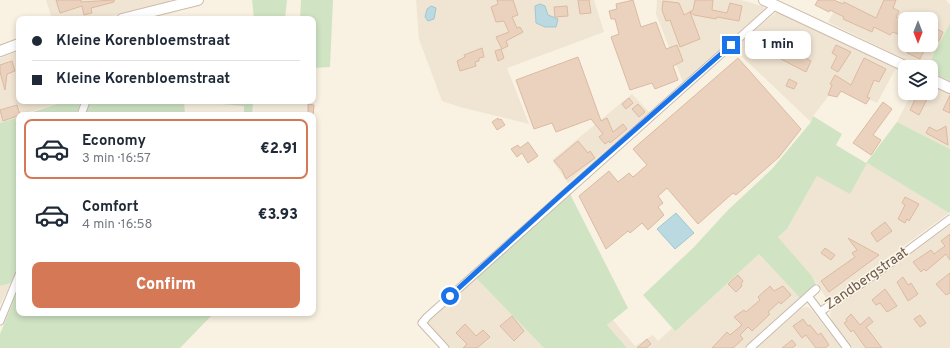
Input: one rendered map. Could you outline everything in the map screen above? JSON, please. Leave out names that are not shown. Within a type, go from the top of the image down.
[{"type":"street","points":[[133,16],[183,2],[198,0]]},
{"type":"street","points":[[764,0],[898,63]]},
{"type":"street","points":[[445,348],[422,323],[427,317],[776,5]]},
{"type":"street","points":[[0,51],[16,45]]},
{"type":"street","points":[[938,82],[950,88]]},
{"type":"street","name":"Zandbergstraat","points":[[847,348],[820,312],[880,271],[950,218]]},
{"type":"street","points":[[0,321],[16,282]]},
{"type":"street","name":"Zandbergstraat","points":[[750,348],[816,289]]},
{"type":"street","points":[[808,296],[820,312]]},
{"type":"shaded area","points":[[46,0],[171,0],[169,3],[113,16],[51,16]]},
{"type":"shaded area","points":[[416,0],[594,0],[604,32],[507,68],[529,124],[460,107],[442,101],[419,39]]},
{"type":"shaded area","points":[[657,0],[741,0],[762,6],[765,9],[683,82],[656,14]]},
{"type":"shaded area","points":[[840,0],[946,0],[950,5],[950,23],[938,46],[938,12],[898,12],[898,52],[935,52],[931,60],[907,60],[828,22]]},
{"type":"shaded area","points":[[777,12],[807,24],[896,68],[877,103],[837,85],[813,116],[811,122],[732,47]]},
{"type":"shaded area","points":[[16,52],[16,104],[56,104],[29,112],[16,112],[16,118],[0,123],[0,58]]},
{"type":"shaded area","points":[[938,88],[950,94],[950,149],[897,122],[908,100],[938,100]]},
{"type":"shaded area","points":[[632,94],[649,112],[568,183],[552,160]]},
{"type":"shaded area","points":[[867,163],[949,213],[828,301],[812,276],[778,237],[787,229],[817,176]]},
{"type":"shaded area","points":[[950,225],[950,348],[853,348],[832,321],[830,315],[831,310],[873,282]]},
{"type":"shaded area","points":[[759,254],[800,298],[745,348],[627,348],[607,325],[613,320],[635,346],[653,335],[658,341],[672,328],[675,331],[672,335]]},
{"type":"shaded area","points":[[476,278],[544,348],[450,348],[426,323]]},
{"type":"shaded area","points":[[11,283],[0,305],[0,286]]},
{"type":"shaded area","points":[[807,307],[811,309],[842,348],[756,348],[802,308]]},
{"type":"green space","points":[[252,0],[287,0],[285,16],[254,16]]},
{"type":"green space","points":[[301,0],[333,0],[330,67],[316,68],[316,16],[300,16]]},
{"type":"green space","points":[[950,23],[950,81],[938,75],[938,60],[931,60],[935,52],[938,52],[938,46]]},
{"type":"green space","points":[[57,104],[80,104],[77,112],[33,112]]},
{"type":"green space","points":[[88,104],[184,104],[185,112],[84,112]]},
{"type":"green space","points":[[221,104],[253,104],[252,112],[244,112],[244,106]]},
{"type":"green space","points":[[813,116],[842,134],[836,145],[866,163],[897,122],[950,149],[950,212],[949,213],[867,163],[850,194],[817,176],[787,229],[778,237],[812,276],[816,284],[800,298],[759,254],[664,342],[675,331],[643,295],[694,247],[728,210],[772,169],[811,122]]},
{"type":"green space","points":[[16,118],[16,272],[11,283],[0,286],[0,123]]},
{"type":"green space","points":[[569,192],[628,308],[607,325],[627,348],[544,348],[476,278]]},
{"type":"green space","points":[[16,294],[16,316],[211,316],[180,348],[0,348],[0,334]]},
{"type":"water","points":[[540,4],[545,6],[548,15],[558,19],[556,27],[545,27],[536,23],[535,6]]},
{"type":"water","points":[[431,6],[436,8],[434,19],[428,21],[425,17],[427,9]]},
{"type":"water","points":[[676,213],[694,233],[675,249],[657,229]]},
{"type":"building","points":[[56,0],[81,0],[81,2],[114,0],[114,2],[91,8],[92,13],[84,15],[82,6],[60,13]]},
{"type":"building","points":[[497,0],[513,0],[518,15],[512,17],[517,28],[520,27],[523,32],[506,41],[508,46],[502,49],[496,37],[509,32],[504,21],[496,22],[491,7],[498,4]]},
{"type":"building","points":[[578,0],[589,0],[591,13],[580,14]]},
{"type":"building","points":[[633,0],[641,27],[656,22],[666,49],[677,45],[683,61],[673,66],[678,80],[655,89],[652,83],[630,90],[611,37],[619,34],[615,19],[611,19],[609,11],[617,9],[616,4]]},
{"type":"building","points":[[695,0],[713,0],[712,10],[727,13],[730,3],[742,6],[739,21],[694,15],[690,12],[700,39],[680,47],[670,20],[666,21],[662,10],[663,1],[679,3],[684,15],[693,10]]},
{"type":"building","points":[[818,0],[834,0],[843,4],[844,2],[876,18],[884,0],[896,0],[893,8],[899,11],[896,17],[898,18],[898,34],[893,32],[890,35],[874,27],[872,32],[843,19],[844,17],[830,10],[829,12],[815,5]]},
{"type":"building","points":[[567,6],[568,16],[555,17],[554,7]]},
{"type":"building","points":[[938,30],[943,32],[938,40]]},
{"type":"building","points":[[784,44],[791,47],[790,50],[811,61],[806,72],[777,57]]},
{"type":"building","points":[[836,45],[851,52],[838,72],[831,68],[837,56],[832,53]]},
{"type":"building","points":[[482,48],[484,57],[479,58],[479,61],[475,62],[476,66],[460,71],[457,61],[465,57],[464,55]]},
{"type":"building","points":[[501,49],[504,58],[498,61],[495,51]]},
{"type":"building","points":[[908,52],[924,52],[920,59]]},
{"type":"building","points":[[578,57],[601,121],[607,118],[613,132],[623,124],[627,129],[610,143],[609,141],[605,144],[599,137],[603,134],[591,119],[556,132],[552,123],[534,129],[516,80]]},
{"type":"building","points":[[738,58],[801,129],[779,157],[736,195],[733,193],[698,224],[667,188],[658,196],[663,203],[658,207],[664,215],[648,230],[642,223],[630,233],[628,231],[606,249],[579,196],[609,171],[618,182],[629,173],[633,177],[647,165],[633,149]]},
{"type":"building","points":[[864,58],[886,69],[879,82],[874,80],[867,97],[870,98],[866,104],[841,91],[837,97],[828,95],[832,85],[830,84],[835,75],[851,85]]},
{"type":"building","points":[[12,61],[15,71],[7,74],[5,90],[0,72],[0,65]]},
{"type":"building","points":[[789,79],[797,83],[794,89],[786,86]]},
{"type":"building","points":[[950,95],[950,113],[943,110]]},
{"type":"building","points":[[629,98],[633,103],[626,109],[622,104]]},
{"type":"building","points":[[915,100],[926,100],[919,115],[910,110]]},
{"type":"building","points":[[883,102],[892,109],[873,135],[881,140],[871,155],[853,143]]},
{"type":"building","points":[[308,104],[314,105],[313,112],[308,112]]},
{"type":"building","points":[[638,104],[645,112],[639,117],[632,109]]},
{"type":"building","points":[[17,105],[19,112],[16,112],[16,116],[3,121],[0,110]]},
{"type":"building","points":[[498,118],[499,120],[501,119],[505,125],[497,130],[492,122]]},
{"type":"building","points":[[946,126],[948,145],[926,133],[929,127],[937,131]]},
{"type":"building","points":[[578,141],[588,153],[590,151],[595,158],[566,179],[562,170],[554,161]]},
{"type":"building","points":[[528,142],[538,156],[528,163],[522,153],[517,157],[511,149],[518,145],[520,148]]},
{"type":"building","points":[[905,197],[919,204],[909,221],[907,219],[905,223],[898,219],[905,205],[902,203]]},
{"type":"building","points":[[885,222],[892,231],[877,242],[871,233]]},
{"type":"building","points":[[950,234],[950,260],[946,254],[926,271],[924,269],[921,272],[913,262],[931,250],[934,254],[945,246],[941,241]]},
{"type":"building","points":[[848,238],[879,255],[829,292],[821,281],[855,257],[852,253],[857,250]]},
{"type":"building","points":[[825,248],[835,255],[831,260],[821,253]]},
{"type":"building","points":[[950,273],[950,293],[946,295],[936,284]]},
{"type":"building","points":[[738,275],[743,281],[741,284],[742,286],[736,292],[728,284]]},
{"type":"building","points":[[903,277],[908,285],[911,283],[918,294],[908,301],[897,282]]},
{"type":"building","points":[[770,286],[774,291],[783,286],[791,295],[781,304],[779,302],[768,312],[770,314],[752,331],[748,327],[740,335],[743,339],[733,348],[712,348],[727,332],[730,335],[742,325],[734,317],[744,310],[746,312],[760,300],[758,297]]},
{"type":"building","points":[[885,289],[897,306],[887,312],[880,303],[876,305],[872,300]]},
{"type":"building","points":[[851,314],[860,325],[869,317],[873,322],[866,327],[882,348],[866,348],[853,330],[851,332],[844,323]]},
{"type":"building","points":[[920,315],[926,323],[920,327],[914,319]]},
{"type":"building","points":[[512,316],[524,331],[514,341],[500,326]]},
{"type":"building","points":[[803,319],[818,335],[821,333],[829,345],[825,348],[816,348],[806,335],[802,338],[793,326]]},
{"type":"building","points":[[465,324],[476,336],[483,330],[490,337],[477,348],[463,348],[467,344],[456,333]]},
{"type":"building","points":[[647,339],[651,344],[646,348],[637,348]]},
{"type":"building","points":[[792,340],[796,345],[792,348],[782,348]]},
{"type":"route","points":[[450,296],[561,195],[731,45]]}]
